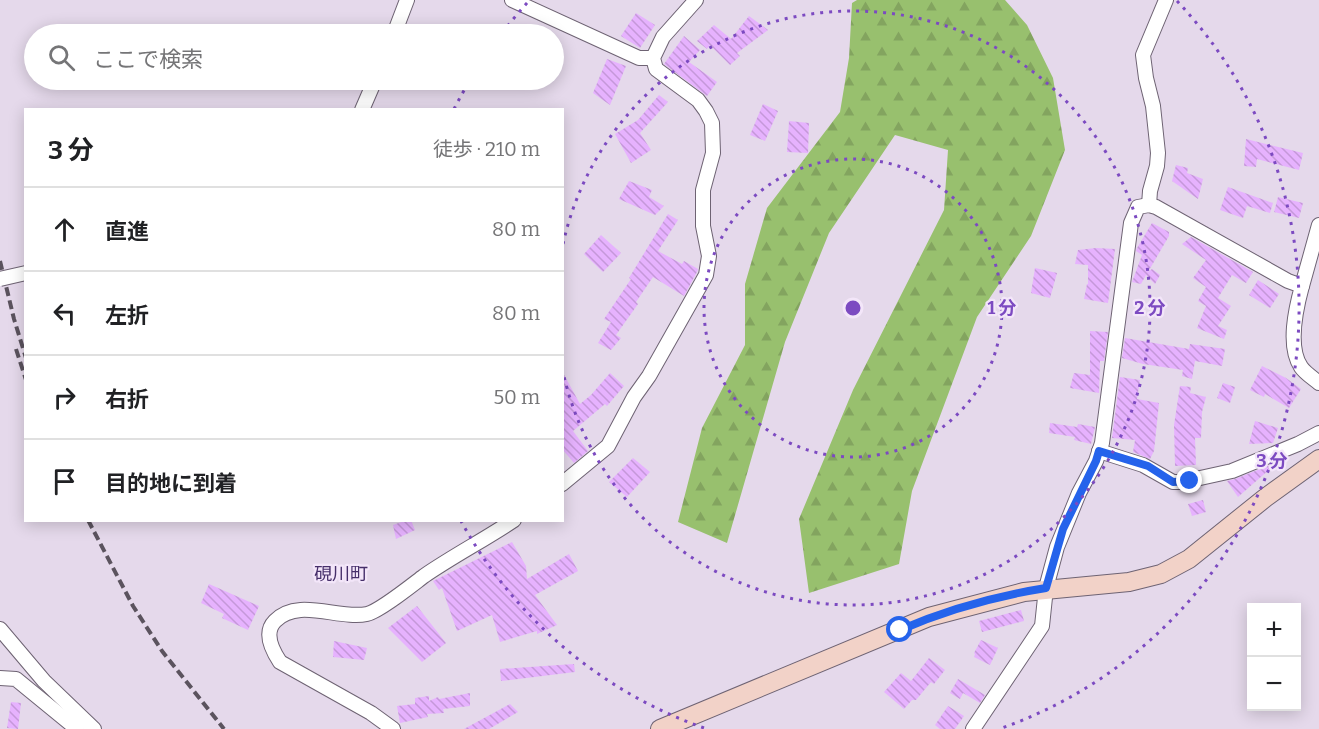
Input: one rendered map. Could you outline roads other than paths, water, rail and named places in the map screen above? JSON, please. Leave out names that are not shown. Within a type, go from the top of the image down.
[{"type":"street","points":[[398,24],[407,0]]},
{"type":"street","points":[[512,0],[639,58],[652,58]]},
{"type":"street","points":[[564,482],[608,446],[705,275],[709,256],[703,226],[703,190],[713,153],[712,123],[698,100],[656,69],[652,58],[663,38],[696,0]]},
{"type":"street","points":[[1149,205],[1158,153],[1153,106],[1143,55],[1166,0]]},
{"type":"street","points":[[363,108],[371,90]]},
{"type":"street","points":[[973,729],[1042,626],[1046,588],[1063,529],[1096,461],[1131,223],[1138,207],[1149,205],[1156,207],[1288,281],[1302,286]]},
{"type":"street","points":[[1319,225],[1295,319],[1297,356],[1304,371],[1319,382]]},
{"type":"street","points":[[0,279],[24,273]]},
{"type":"street","points":[[1099,451],[1148,466],[1173,482],[1182,482],[1232,471],[1298,444],[1319,432]]},
{"type":"street","points":[[660,729],[929,617],[987,600],[1046,588],[1129,582],[1161,574],[1190,559],[1265,498],[1319,459]]},
{"type":"street","points":[[393,729],[371,713],[280,662],[271,649],[269,630],[275,621],[286,613],[303,610],[344,615],[369,614],[427,574],[511,522]]},
{"type":"street","points":[[0,629],[44,681],[94,729]]},
{"type":"street","points":[[0,678],[16,680],[77,729]]},
{"type":"railway","points":[[0,261],[24,352]]},
{"type":"railway","points":[[16,349],[24,374]]},
{"type":"railway","points":[[89,522],[133,606],[162,651],[224,729]]},
{"type":"district","name":"硯川町","points":[[341,574]]}]
